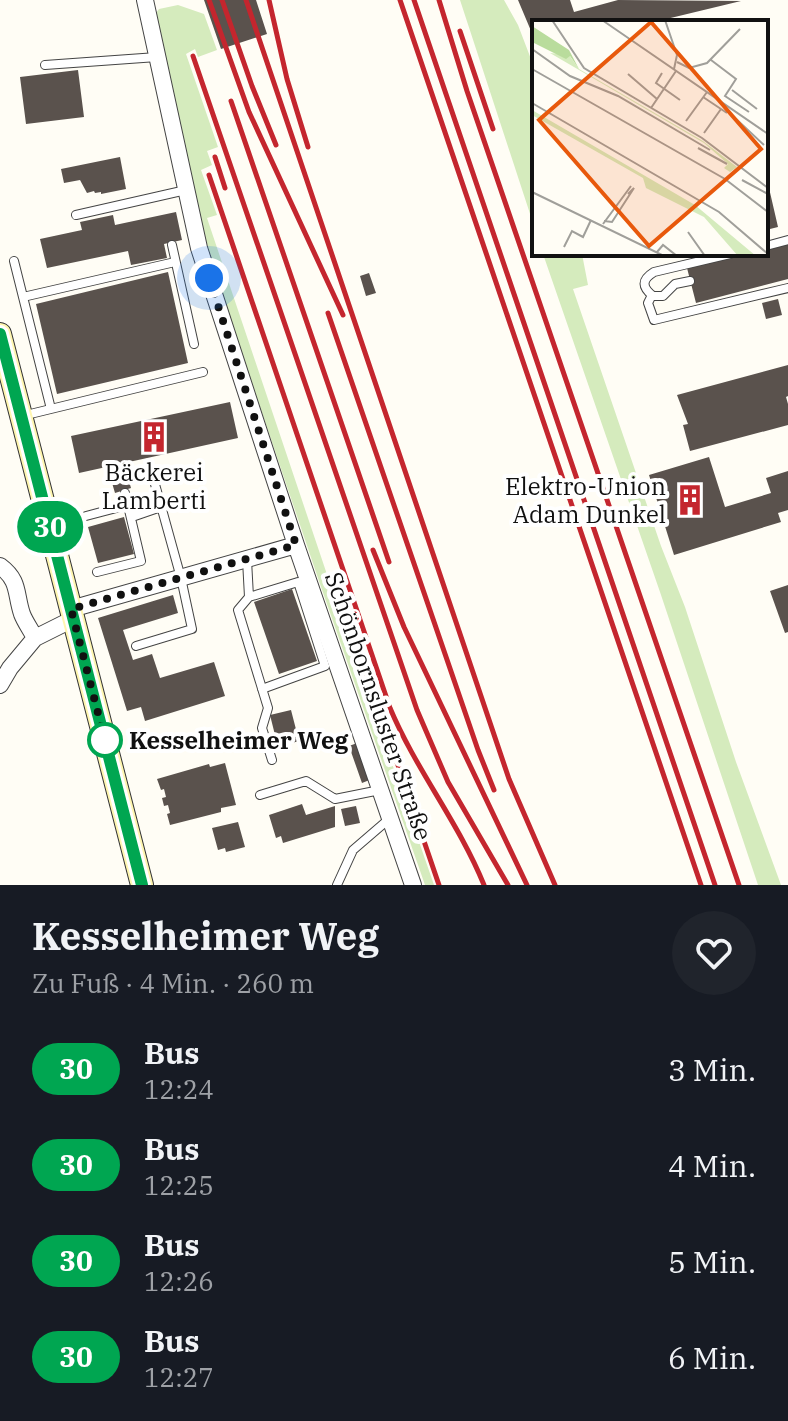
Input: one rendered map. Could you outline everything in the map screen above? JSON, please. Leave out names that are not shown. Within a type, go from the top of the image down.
[{"type":"street","name":"Schönbornsluster Straße","points":[[149,1],[157,57],[199,248],[296,545],[413,885]]},
{"type":"street","points":[[0,334],[142,885]]},
{"type":"street","points":[[0,685],[35,638],[72,614],[296,545]]},
{"type":"street","points":[[0,566],[14,581],[22,613],[35,638]]},
{"type":"lane","points":[[45,65],[157,57]]},
{"type":"lane","points":[[76,215],[186,190]]},
{"type":"lane","points":[[768,245],[788,240]]},
{"type":"lane","points":[[172,245],[194,344]]},
{"type":"lane","points":[[690,281],[675,284],[663,296],[652,295],[644,283],[647,276],[654,272],[722,256]]},
{"type":"lane","points":[[14,261],[51,409]]},
{"type":"lane","points":[[23,297],[175,262]]},
{"type":"lane","points":[[652,295],[648,303],[654,320],[788,288]]},
{"type":"lane","points":[[21,416],[203,372]]},
{"type":"lane","points":[[136,646],[192,629],[153,477]]},
{"type":"lane","points":[[97,572],[141,561],[125,493]]},
{"type":"lane","points":[[86,516],[128,505]]},
{"type":"lane","points":[[132,517],[161,507]]},
{"type":"lane","points":[[247,559],[249,597]]},
{"type":"lane","points":[[262,689],[325,666],[298,582],[249,597],[238,610],[262,689],[268,708],[262,728],[272,760]]},
{"type":"lane","points":[[260,795],[306,781],[335,799],[380,790]]},
{"type":"lane","points":[[337,885],[353,850],[390,818]]},
{"type":"green space","points":[[460,0],[504,0],[518,25],[532,62],[532,220]]},
{"type":"green space","points":[[178,5],[204,14],[217,50],[198,57],[195,49],[186,54],[218,147],[207,151],[212,165],[201,170],[217,215],[207,218],[434,885],[425,885],[320,584],[204,234],[156,13],[159,9]]},
{"type":"green space","points":[[544,256],[582,256],[588,285],[573,289],[781,885],[758,885]]},
{"type":"building","points":[[204,0],[256,0],[267,34],[221,49]]},
{"type":"building","points":[[518,0],[570,0],[574,12],[618,0],[741,1],[662,20],[532,20],[532,33]]},
{"type":"building","points":[[78,70],[84,117],[26,124],[20,77]]},
{"type":"building","points":[[120,157],[126,189],[101,194],[94,191],[87,193],[80,180],[64,183],[61,169]]},
{"type":"building","points":[[768,184],[778,227],[768,230]]},
{"type":"building","points":[[176,212],[182,240],[164,244],[167,258],[131,265],[128,251],[47,268],[40,239],[82,230],[80,222],[113,215],[115,225]]},
{"type":"building","points":[[788,243],[788,279],[696,303],[687,268],[735,256],[768,256],[768,248]]},
{"type":"building","points":[[168,272],[188,363],[57,394],[36,304]]},
{"type":"building","points":[[369,273],[376,293],[366,296],[360,276]]},
{"type":"building","points":[[778,299],[782,315],[766,319],[762,303]]},
{"type":"building","points":[[788,365],[788,425],[690,451],[683,425],[688,424],[677,395]]},
{"type":"building","name":"Bäckerei Lamberti","points":[[230,402],[238,438],[79,473],[71,436]]},
{"type":"building","name":"Elektro-Union Adam Dunkel","points":[[709,457],[725,507],[771,493],[766,478],[788,471],[788,510],[778,513],[781,522],[674,555],[649,475]]},
{"type":"building","points":[[126,471],[131,488],[115,493],[110,476]]},
{"type":"building","points":[[124,517],[134,554],[98,563],[88,527]]},
{"type":"building","points":[[788,585],[788,632],[785,633],[770,591]]},
{"type":"building","points":[[292,589],[317,661],[279,674],[254,602]]},
{"type":"building","points":[[173,595],[178,613],[123,630],[133,660],[152,654],[160,678],[214,662],[225,696],[145,721],[141,707],[127,711],[98,618]]},
{"type":"building","points":[[291,710],[299,741],[281,746],[270,715]]},
{"type":"building","points":[[360,742],[372,779],[362,783],[349,746]]},
{"type":"building","points":[[225,763],[236,805],[170,825],[168,805],[164,806],[162,798],[166,797],[164,789],[161,790],[157,779],[209,764],[210,767]]},
{"type":"building","points":[[302,804],[306,815],[335,806],[335,827],[283,843],[281,836],[276,838],[269,815]]},
{"type":"building","points":[[356,806],[360,823],[345,826],[341,809]]},
{"type":"building","points":[[238,822],[245,847],[226,852],[225,848],[218,850],[212,828]]},
{"type":"railway","points":[[209,0],[249,112],[343,315]]},
{"type":"railway","points":[[222,0],[276,145]]},
{"type":"railway","points":[[246,0],[509,779],[555,885]]},
{"type":"railway","points":[[269,0],[287,79],[308,147]]},
{"type":"railway","points":[[400,0],[701,885]]},
{"type":"railway","points":[[414,0],[715,885]]},
{"type":"railway","points":[[439,0],[467,91],[739,885]]},
{"type":"railway","points":[[460,31],[493,129]]},
{"type":"railway","points":[[193,56],[417,710],[448,782],[508,885]]},
{"type":"railway","points":[[231,101],[389,562]]},
{"type":"railway","points":[[215,157],[225,188]]},
{"type":"railway","points":[[209,175],[390,708],[484,885]]},
{"type":"railway","points":[[328,313],[494,790]]},
{"type":"railway","points":[[373,550],[404,627],[527,885]]},
{"type":"railway","points":[[347,616],[439,885]]},
{"type":"bus line","name":"30","points":[[0,334],[142,885]]},
{"type":"place","name":"Bäckerei Lamberti","points":[[154,437]]},
{"type":"place","name":"Elektro-Union Adam Dunkel","points":[[690,500]]},
{"type":"place","name":"Kesselheimer Weg","points":[[105,740]]},
{"type":"route","points":[[105,740],[71,609],[296,545],[209,278]]}]
